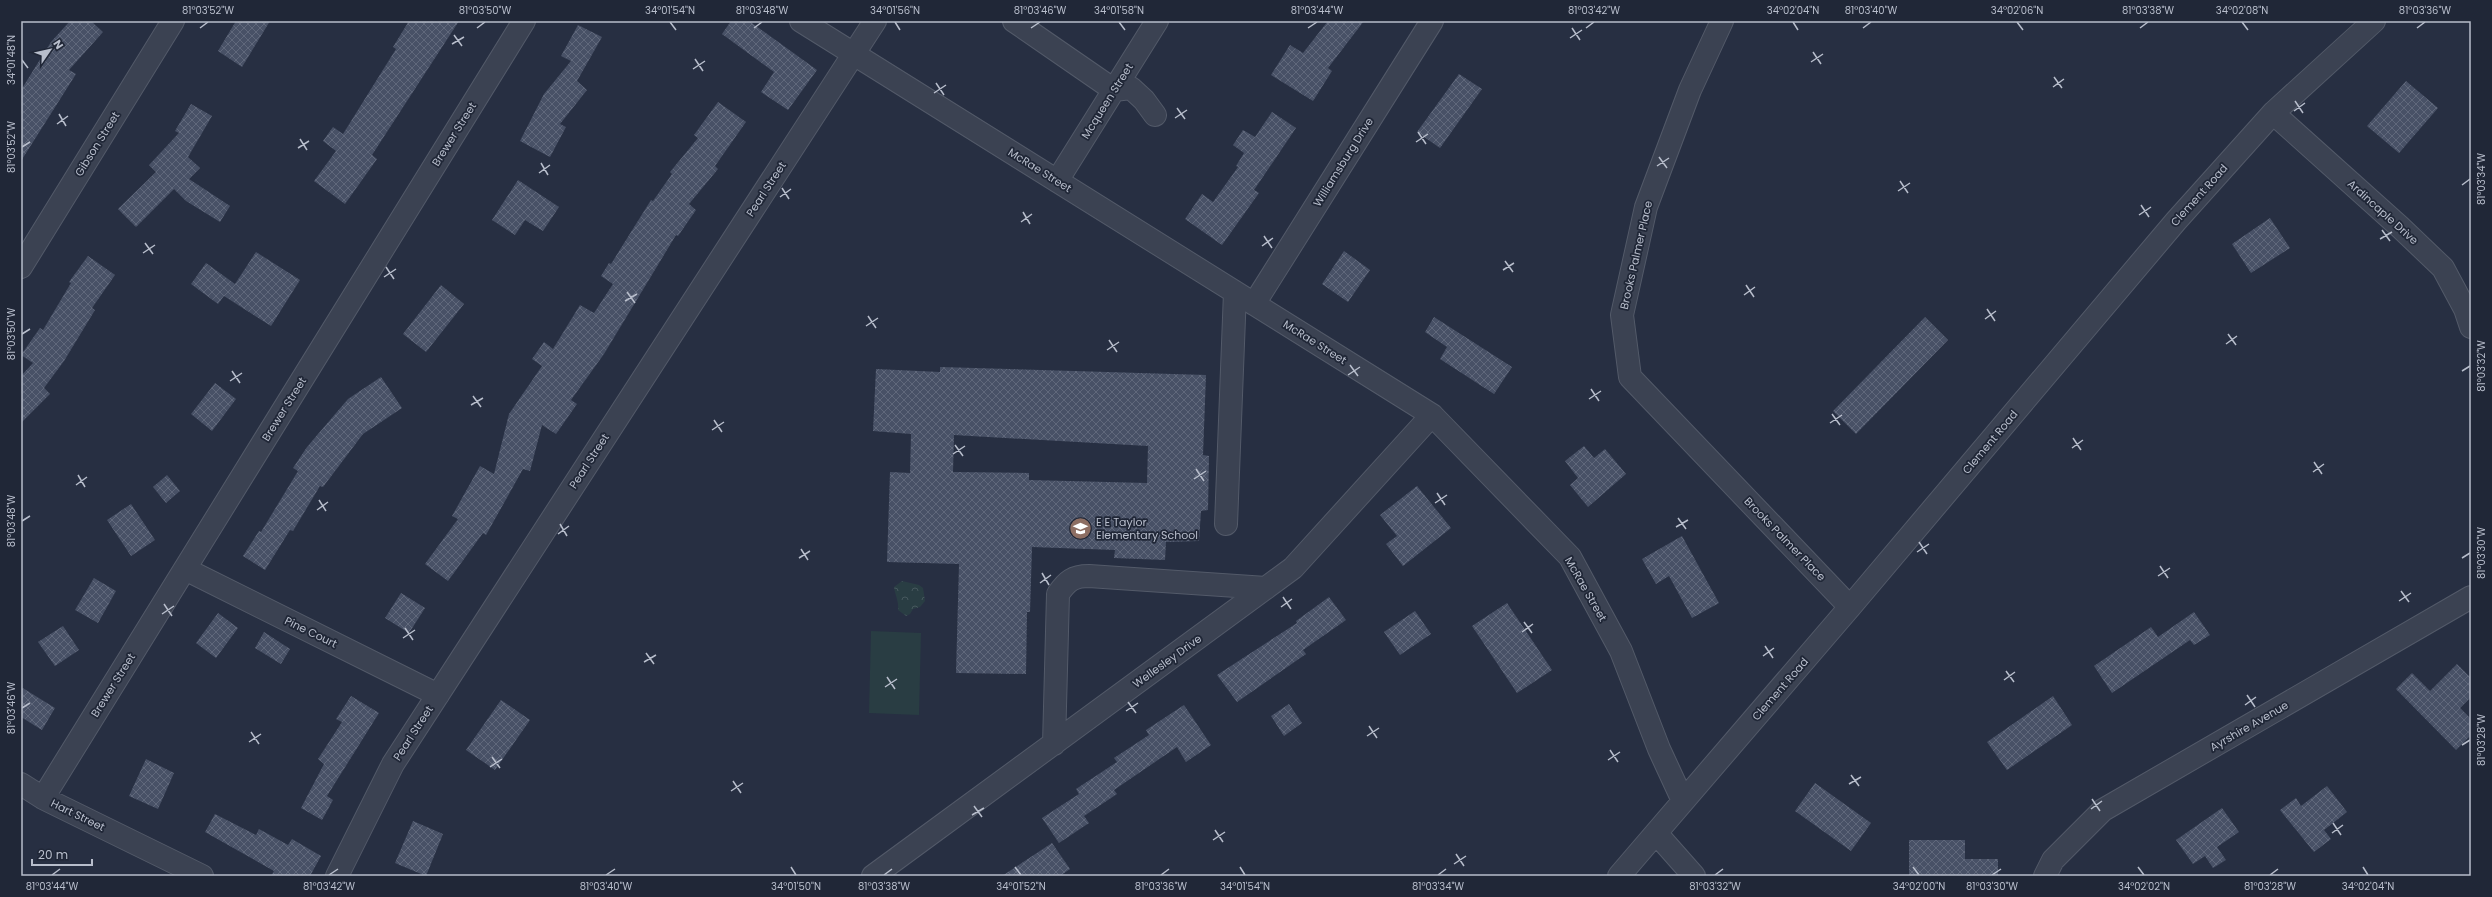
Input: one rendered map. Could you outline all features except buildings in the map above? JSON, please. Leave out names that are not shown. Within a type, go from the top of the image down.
[{"type":"street","name":"Gibson Street","points":[[21,267],[173,21]]},
{"type":"street","name":"Brewer Street","points":[[43,798],[524,21]]},
{"type":"street","name":"McRae Street","points":[[801,21],[1432,415],[1570,557],[1621,651],[1659,749],[1683,801]]},
{"type":"street","name":"Pearl Street","points":[[338,876],[393,764],[875,21]]},
{"type":"street","points":[[1014,21],[1114,90],[1131,88],[1144,100],[1155,115]]},
{"type":"street","name":"Mcqueen Street","points":[[1057,181],[1157,21]]},
{"type":"street","name":"Williamsburg Drive","points":[[1254,304],[1432,21]]},
{"type":"street","name":"Brooks Palmer Place","points":[[1722,21],[1690,90],[1646,207],[1622,315],[1630,377],[1850,607]]},
{"type":"street","name":"Clement Road","points":[[1619,876],[1850,607],[2176,221],[2273,113],[2374,21]]},
{"type":"street","name":"Ardincaple Drive","points":[[2273,113],[2400,227],[2443,268],[2465,309],[2471,327]]},
{"type":"street","points":[[1226,524],[1235,292]]},
{"type":"street","name":"Wellesley Drive","points":[[873,876],[1293,568],[1432,415]]},
{"type":"street","name":"Pine Court","points":[[185,569],[438,695]]},
{"type":"street","points":[[1054,744],[1058,594],[1066,583],[1077,576],[1088,576],[1266,588]]},
{"type":"street","name":"Ayrshire Avenue","points":[[2045,876],[2053,860],[2103,810],[2471,597]]},
{"type":"street","name":"Hart Street","points":[[21,784],[43,798],[202,876]]},
{"type":"street","points":[[1656,833],[1694,876]]},
{"type":"green space","points":[[902,581],[919,585],[923,588],[925,601],[920,607],[913,609],[910,614],[906,616],[898,610],[894,587]]},
{"type":"green space","points":[[871,631],[921,633],[919,715],[869,713]]},
{"type":"place","name":"E E Taylor Elementary School","points":[[1080,528]]}]
